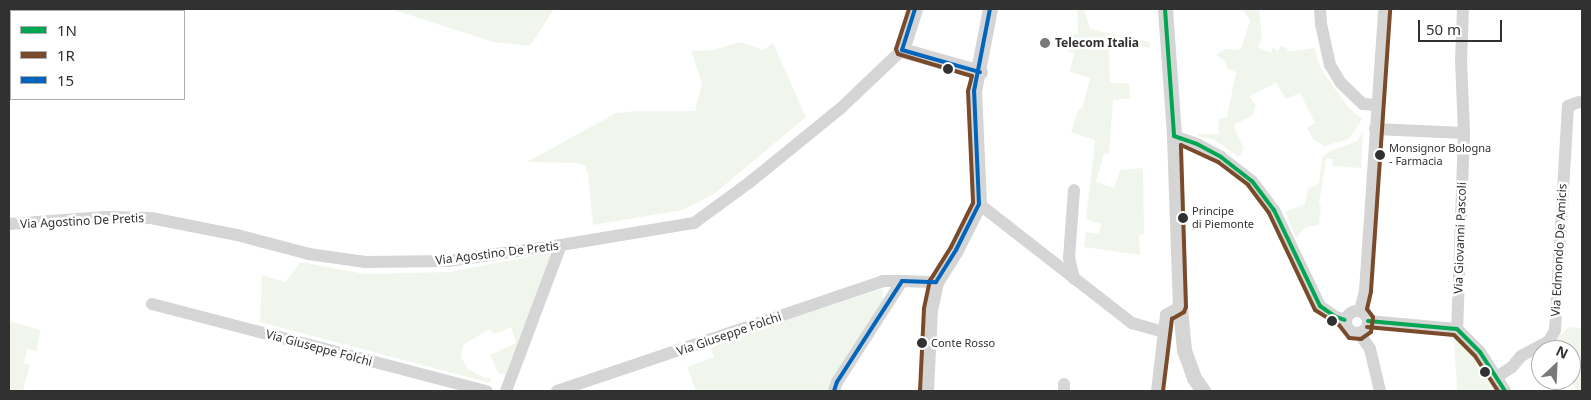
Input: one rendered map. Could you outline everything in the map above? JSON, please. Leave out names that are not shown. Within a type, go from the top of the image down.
[{"type":"street","points":[[916,9],[902,50],[980,72]]},
{"type":"street","points":[[926,391],[930,310],[936,282],[956,250],[979,204],[974,91],[980,72],[990,9]]},
{"type":"street","points":[[1165,9],[1174,136],[1180,307],[1184,350],[1194,378],[1203,391]]},
{"type":"street","points":[[1320,9],[1321,24],[1330,65],[1341,83],[1363,104],[1377,105]]},
{"type":"street","points":[[1359,333],[1366,329],[1364,316],[1365,291],[1384,9]]},
{"type":"street","name":"Via Giovanni Pascoli","points":[[1457,328],[1464,133],[1461,60],[1463,9]]},
{"type":"street","name":"Via Agostino De Pretis","points":[[9,224],[106,217],[151,218],[237,235],[309,254],[365,262],[448,260],[561,245],[694,223],[750,182],[841,108],[902,50]]},
{"type":"street","name":"Via Edmondo De Amicis","points":[[1497,377],[1512,367],[1521,356],[1548,341],[1555,330],[1568,106],[1579,102]]},
{"type":"street","points":[[1375,129],[1464,133]]},
{"type":"street","points":[[1174,136],[1197,144],[1221,156],[1252,181],[1274,210],[1320,306],[1336,318],[1345,320]]},
{"type":"street","points":[[1074,190],[1069,258],[1074,279]]},
{"type":"street","points":[[979,204],[1132,323],[1163,332]]},
{"type":"street","points":[[506,391],[561,245]]},
{"type":"street","name":"Via Giuseppe Folchi","points":[[557,391],[883,281],[936,282]]},
{"type":"street","points":[[834,391],[836,382],[902,281]]},
{"type":"street","name":"Via Giuseppe Folchi","points":[[152,304],[486,391]]},
{"type":"street","points":[[1157,391],[1166,315],[1180,307]]},
{"type":"street","points":[[1345,320],[1351,312],[1364,316],[1457,328],[1480,352],[1505,391]]},
{"type":"street","points":[[1345,320],[1349,330],[1359,333],[1370,349],[1380,391]]},
{"type":"shaded area","points":[[391,9],[554,9],[530,46],[493,42]]},
{"type":"shaded area","points":[[1077,9],[1084,9],[1090,29],[1150,42],[1150,48],[1121,41],[1109,49],[1110,83],[1129,83],[1130,98],[1113,100],[1109,154],[1104,153],[1096,182],[1114,188],[1120,170],[1143,168],[1144,234],[1139,235],[1140,255],[1084,247],[1086,232],[1099,234],[1101,224],[1086,219],[1095,140],[1071,132],[1079,109],[1082,109],[1090,78],[1070,72],[1074,53],[1068,51],[1072,34],[1078,34]]},
{"type":"shaded area","points":[[1243,9],[1259,9],[1262,36],[1258,47],[1271,53],[1273,48],[1278,51],[1281,46],[1288,48],[1286,52],[1314,48],[1321,69],[1348,107],[1362,119],[1352,135],[1346,140],[1324,146],[1313,139],[1307,128],[1315,123],[1300,93],[1286,99],[1276,83],[1249,96],[1256,106],[1252,116],[1233,125],[1244,148],[1239,157],[1213,139],[1198,136],[1199,134],[1219,134],[1218,119],[1227,117],[1236,72],[1227,69],[1225,61],[1216,55],[1226,49],[1236,50],[1241,48],[1250,21]]},
{"type":"shaded area","points":[[741,42],[763,50],[773,43],[806,117],[714,194],[683,210],[593,225],[588,174],[585,166],[579,163],[527,162],[616,113],[695,111],[702,83],[691,51],[712,50]]},
{"type":"shaded area","points":[[1363,132],[1361,168],[1332,166],[1333,159],[1326,159],[1319,204],[1321,206],[1319,225],[1306,227],[1296,238],[1285,212],[1305,204],[1308,189],[1319,183],[1322,158],[1328,152],[1357,141]]},
{"type":"shaded area","points":[[553,252],[505,375],[498,373],[490,355],[516,343],[511,327],[495,334],[490,329],[463,345],[461,357],[468,369],[485,378],[491,378],[490,383],[260,322],[262,275],[285,282],[301,262],[365,274],[449,272]]},
{"type":"shaded area","points":[[882,289],[883,301],[830,391],[696,391],[687,367],[714,357],[710,345]]},
{"type":"shaded area","points":[[9,321],[40,330],[37,351],[27,349],[24,363],[30,365],[23,391],[9,391]]},
{"type":"shaded area","points":[[1568,327],[1582,328],[1582,391],[1577,390],[1581,390],[1581,340],[1556,340]]},
{"type":"shaded area","points":[[1454,335],[1458,335],[1479,358],[1499,391],[1457,391]]},
{"type":"transit line","name":"1R","points":[[909,9],[896,49],[898,54],[972,76],[968,91],[973,203],[951,247],[930,280],[924,309],[920,391]]},
{"type":"transit line","name":"15","points":[[915,9],[902,50],[980,72]]},
{"type":"transit line","name":"15","points":[[834,391],[837,382],[902,281],[936,282],[956,250],[979,204],[974,91],[990,9]]},
{"type":"transit line","name":"1N","points":[[1165,9],[1174,136]]},
{"type":"transit line","name":"1R","points":[[1163,391],[1172,319],[1184,312],[1186,307],[1181,145],[1218,162],[1248,185],[1269,213],[1315,310],[1339,325],[1349,338],[1361,339],[1371,332],[1373,317],[1367,309],[1371,291],[1390,9]]},
{"type":"transit line","name":"1N","points":[[1174,136],[1197,144],[1221,157],[1252,181],[1274,210],[1320,306],[1336,317],[1345,320]]},
{"type":"transit line","name":"1N","points":[[1368,321],[1457,329]]},
{"type":"transit line","name":"1R","points":[[1367,327],[1454,335],[1475,356],[1498,391]]},
{"type":"transit line","name":"1N","points":[[1457,329],[1480,352],[1505,391]]},
{"type":"place","name":"Telecom Italia","points":[[1045,43]]},
{"type":"place","name":"Monsignor Bologna - Farmacia","points":[[1380,155]]},
{"type":"place","name":"Principe di Piemonte","points":[[1183,218]]},
{"type":"place","name":"Conte Rosso","points":[[922,343]]}]
